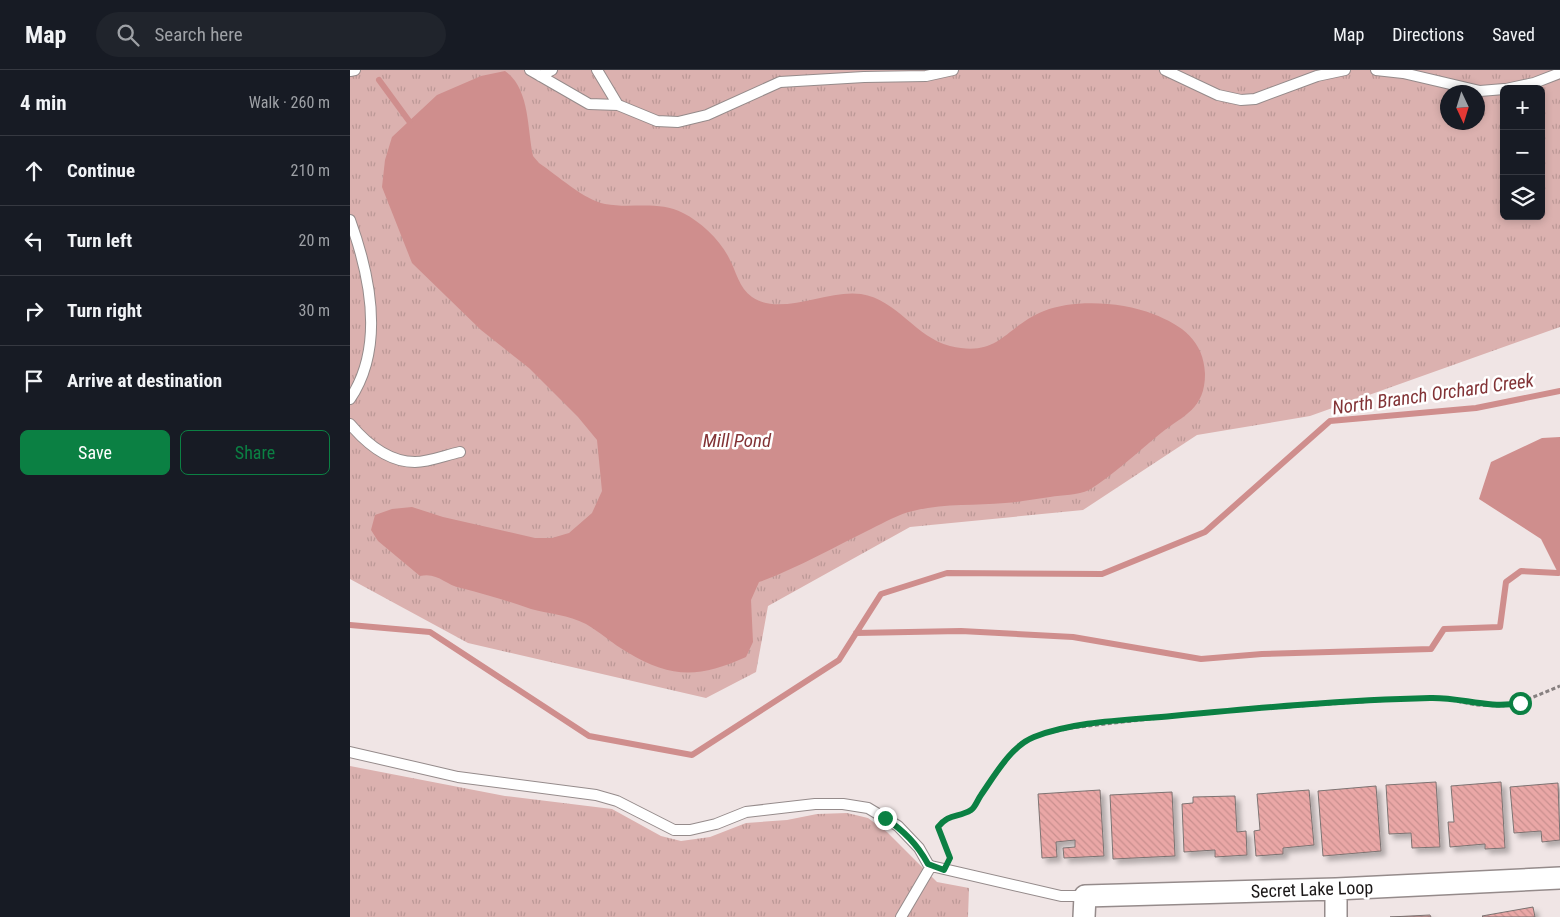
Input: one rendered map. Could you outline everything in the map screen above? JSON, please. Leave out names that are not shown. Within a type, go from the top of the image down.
[{"type":"street","name":"Secret Lake Loop","points":[[1085,896],[1336,889],[1560,878]]},
{"type":"street","points":[[1336,889],[1336,917]]},
{"type":"street","points":[[1084,917],[1085,896]]},
{"type":"lane","points":[[350,71],[354,70]]},
{"type":"lane","points":[[530,70],[589,104],[618,105],[657,121],[678,122],[707,115],[780,82],[864,77],[926,76],[954,70]]},
{"type":"lane","points":[[540,76],[552,70]]},
{"type":"lane","points":[[597,70],[618,105]]},
{"type":"lane","points":[[1165,70],[1218,95],[1240,100],[1255,99],[1317,76],[1346,70]]},
{"type":"lane","points":[[1376,70],[1403,73],[1480,91],[1500,89]]},
{"type":"lane","points":[[1524,85],[1560,73]]},
{"type":"lane","points":[[350,220],[359,243],[372,316],[367,366],[359,386],[350,399]]},
{"type":"lane","points":[[350,424],[380,452],[400,460],[416,462],[460,452]]},
{"type":"lane","points":[[350,752],[458,777],[596,795],[617,801],[674,830],[690,830],[716,824],[746,812],[814,804],[843,804],[868,808],[898,826],[919,848],[931,866],[1061,896],[1085,896]]},
{"type":"lane","points":[[901,917],[931,866]]},
{"type":"path","points":[[944,870],[950,858],[938,827],[944,819],[971,810],[998,770],[1021,743],[1034,736],[1071,728],[1140,719],[1316,703],[1440,698],[1477,705],[1502,706],[1520,703],[1560,686]]},
{"type":"green space","points":[[350,70],[1560,70],[1560,327],[1310,416],[1197,435],[1083,510],[910,527],[768,606],[756,672],[706,698],[468,643],[350,579]]},
{"type":"green space","points":[[350,766],[505,796],[612,809],[661,836],[681,841],[710,837],[746,823],[787,820],[817,814],[847,813],[868,818],[887,832],[937,882],[969,888],[968,917],[350,917]]},
{"type":"water","name":"Mill Pond","points":[[505,71],[519,88],[523,98],[533,156],[539,163],[588,198],[597,202],[615,205],[664,207],[674,209],[697,221],[721,245],[741,284],[752,297],[764,302],[790,304],[834,295],[861,294],[886,303],[916,327],[938,341],[950,346],[967,349],[980,348],[991,344],[1031,318],[1056,307],[1098,303],[1141,310],[1173,323],[1196,343],[1204,362],[1204,386],[1201,395],[1192,410],[1185,416],[1161,433],[1107,478],[1085,492],[1016,502],[924,508],[908,512],[802,564],[759,582],[751,600],[753,642],[746,657],[714,669],[686,672],[658,667],[627,652],[579,621],[455,586],[437,577],[420,576],[378,541],[371,530],[375,515],[392,509],[412,507],[443,517],[535,538],[552,538],[569,533],[592,513],[602,491],[597,440],[578,417],[529,368],[481,330],[412,263],[382,187],[385,160],[392,137],[437,95],[481,76]]},
{"type":"water","points":[[1560,437],[1560,573],[1558,573],[1541,539],[1479,499],[1491,462],[1542,438]]},
{"type":"building","points":[[1436,782],[1440,847],[1412,848],[1411,833],[1389,834],[1386,785]]},
{"type":"building","points":[[1501,782],[1505,848],[1485,849],[1485,844],[1450,847],[1448,822],[1454,822],[1451,786]]},
{"type":"building","points":[[1558,783],[1560,840],[1542,842],[1541,831],[1514,833],[1510,787]]},
{"type":"building","points":[[1376,786],[1381,851],[1323,856],[1318,791]]},
{"type":"building","points":[[1100,790],[1104,856],[1064,858],[1063,848],[1075,847],[1075,840],[1056,842],[1057,857],[1042,858],[1038,794]]},
{"type":"building","points":[[1309,790],[1314,845],[1283,848],[1283,854],[1256,856],[1254,831],[1260,830],[1257,794]]},
{"type":"building","points":[[1172,792],[1175,856],[1113,859],[1110,795]]},
{"type":"building","points":[[1235,796],[1237,832],[1246,831],[1247,855],[1215,857],[1215,850],[1184,852],[1182,804],[1193,803],[1193,797]]},
{"type":"building","points":[[1533,907],[1535,917],[1482,916]]},
{"type":"building","points":[[1430,915],[1431,917],[1390,917]]},
{"type":"waterway","points":[[379,80],[409,121]]},
{"type":"waterway","name":"North Branch Orchard Creek","points":[[350,625],[430,632],[589,736],[692,755],[839,660],[881,594],[947,573],[1102,574],[1205,532],[1330,421],[1476,408],[1560,391]]},
{"type":"waterway","points":[[856,633],[961,631],[1073,637],[1201,659],[1262,654],[1431,649],[1444,629],[1500,627],[1506,582],[1521,571],[1558,573]]},
{"type":"route","points":[[885,818],[898,826],[910,838],[919,848],[928,864],[944,870],[950,858],[938,827],[944,819],[971,810],[998,770],[1021,743],[1034,736],[1071,728],[1140,719],[1316,703],[1440,698],[1459,700],[1477,705],[1502,706],[1520,703]]}]
